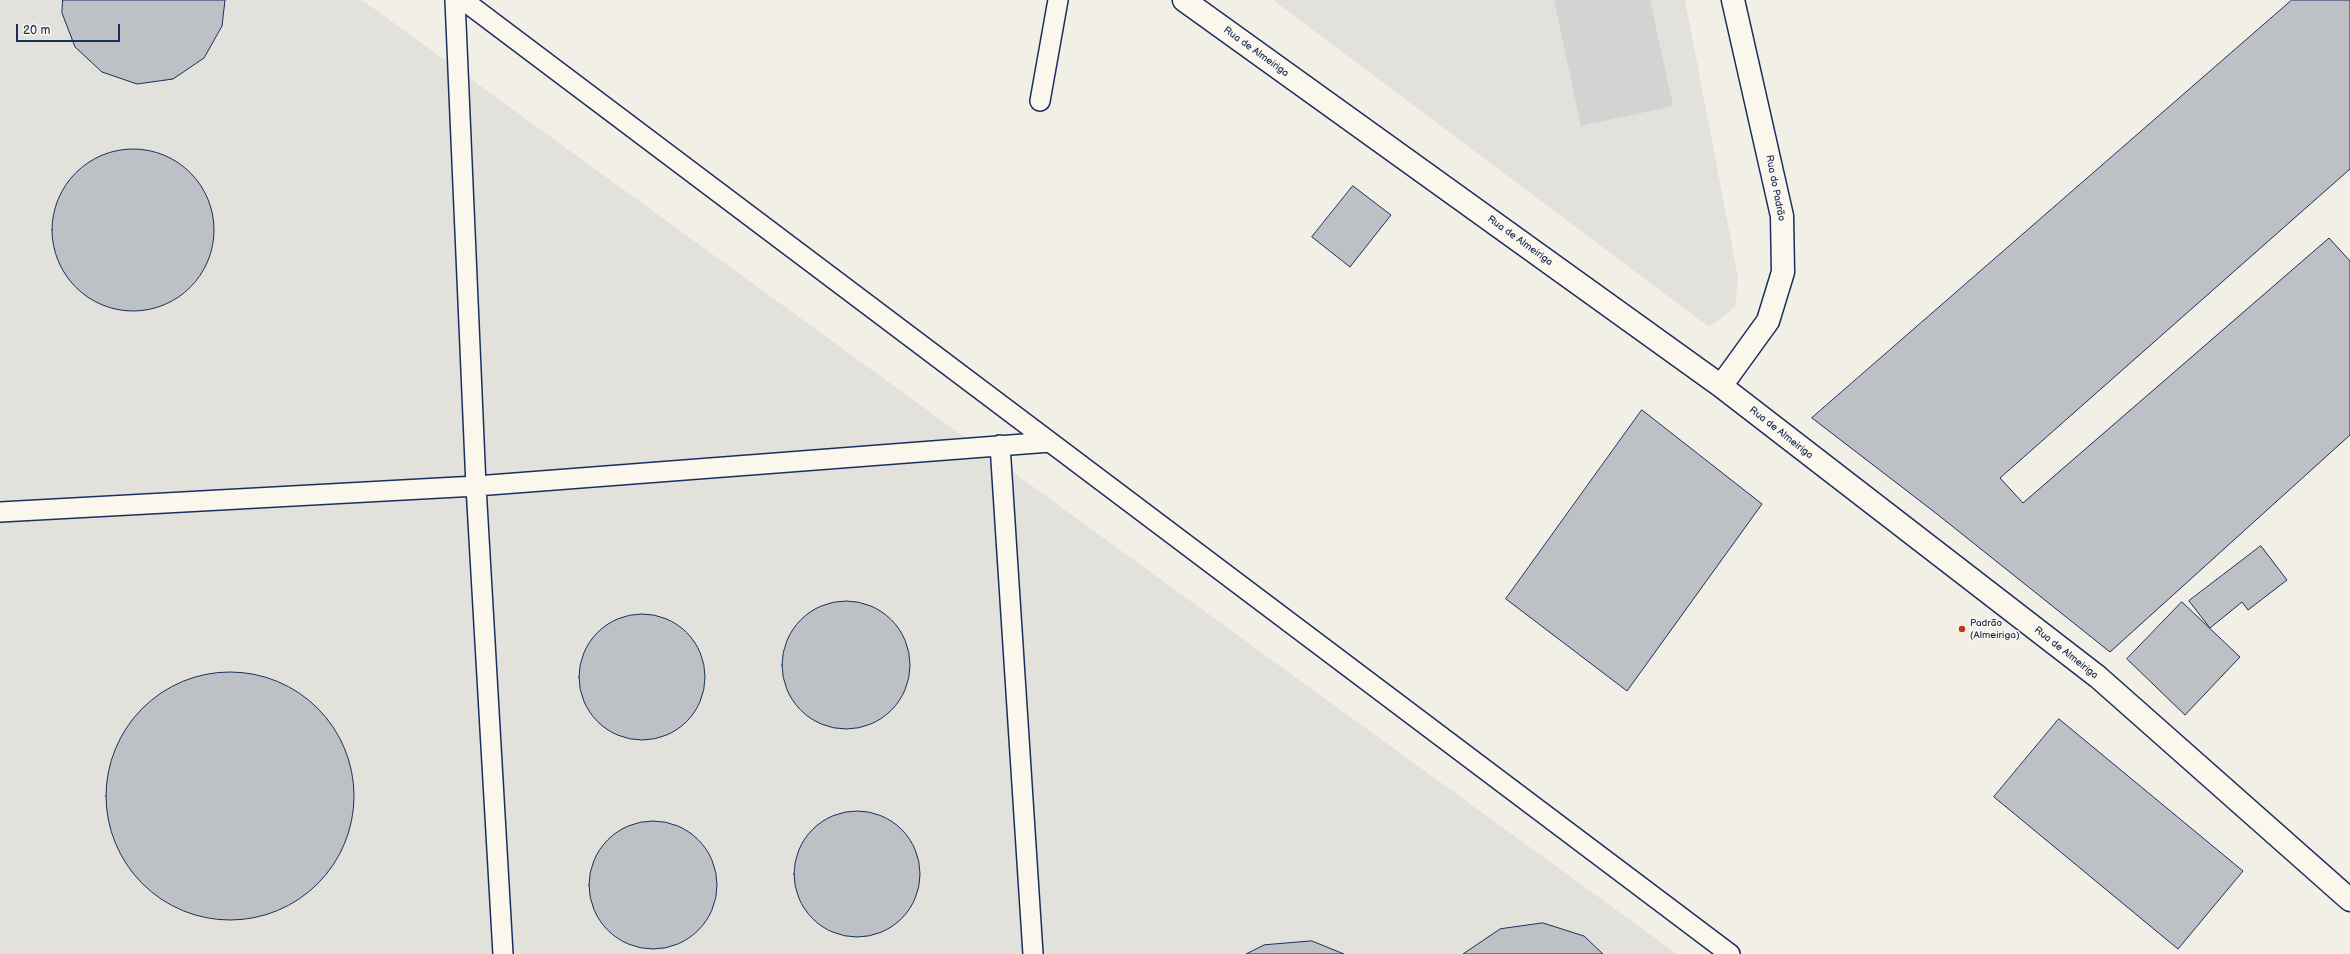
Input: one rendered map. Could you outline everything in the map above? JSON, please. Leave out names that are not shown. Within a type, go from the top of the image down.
[{"type":"street","name":"Rua de Almeiriga","points":[[1184,0],[1721,386],[2098,678],[2350,900]]},
{"type":"street","name":"Rua do Padrão","points":[[1721,386],[1768,320],[1783,272],[1782,216],[1733,0]]},
{"type":"lane","points":[[455,0],[476,486],[503,954]]},
{"type":"lane","points":[[463,0],[1730,954]]},
{"type":"lane","points":[[1040,101],[1058,0]]},
{"type":"lane","points":[[0,512],[476,486],[1050,442]]},
{"type":"lane","points":[[1000,445],[1033,954]]},
{"type":"shaded area","points":[[0,0],[362,0],[1677,954],[0,954]]},
{"type":"shaded area","points":[[1273,0],[1685,0],[1738,277],[1735,307],[1709,327]]},
{"type":"shaded area","points":[[1554,0],[1650,0],[1673,106],[1581,126]]},
{"type":"building","points":[[63,0],[225,0],[222,26],[204,58],[173,79],[137,84],[102,72],[75,47],[62,13]]},
{"type":"building","points":[[2292,0],[2350,0],[2350,169],[2000,478],[2023,503],[2329,238],[2350,261],[2350,435],[2110,652],[1937,514],[1812,418]]},
{"type":"building","points":[[125,149],[141,149],[164,155],[184,167],[196,179],[208,199],[214,222],[214,238],[208,261],[196,281],[184,293],[164,305],[141,311],[125,311],[102,305],[82,293],[70,281],[58,261],[52,238],[52,222],[58,199],[70,179],[82,167],[102,155]]},
{"type":"building","points":[[1353,186],[1391,215],[1350,267],[1312,237]]},
{"type":"building","points":[[1642,410],[1762,504],[1627,691],[1506,599]]},
{"type":"building","points":[[2261,546],[2287,580],[2248,610],[2242,602],[2210,628],[2189,601]]},
{"type":"building","points":[[846,601],[870,606],[891,620],[905,641],[910,665],[905,689],[891,710],[870,724],[846,729],[822,724],[801,710],[787,689],[782,665],[787,641],[801,620],[822,606]]},
{"type":"building","points":[[2182,602],[2240,657],[2185,715],[2127,659]]},
{"type":"building","points":[[636,614],[648,614],[666,618],[687,632],[701,653],[705,677],[701,701],[687,722],[666,736],[648,740],[636,740],[618,736],[597,722],[583,701],[579,683],[579,671],[583,653],[597,632],[618,618]]},
{"type":"building","points":[[230,672],[266,678],[288,687],[308,700],[326,718],[339,738],[348,760],[354,796],[348,832],[339,854],[326,874],[308,892],[288,905],[266,914],[230,920],[194,914],[172,905],[152,892],[134,874],[121,854],[112,832],[106,796],[112,760],[121,738],[134,718],[152,700],[172,687],[194,678]]},
{"type":"building","points":[[2059,719],[2243,871],[2178,949],[1994,797]]},
{"type":"building","points":[[851,811],[863,811],[881,815],[902,829],[916,850],[920,874],[916,898],[902,919],[881,933],[863,937],[851,937],[833,933],[812,919],[798,898],[794,880],[794,868],[798,850],[812,829],[833,815]]},
{"type":"building","points":[[653,821],[677,826],[698,840],[712,861],[717,885],[712,909],[698,930],[677,944],[653,949],[629,944],[608,930],[594,909],[589,885],[594,861],[608,840],[629,826]]},
{"type":"building","points":[[1543,923],[1584,936],[1603,954],[1463,954],[1500,929]]},
{"type":"building","points":[[1312,941],[1344,954],[1246,954],[1264,945]]},
{"type":"place","name":"Padrão (Almeiriga)","points":[[1962,629]]}]
